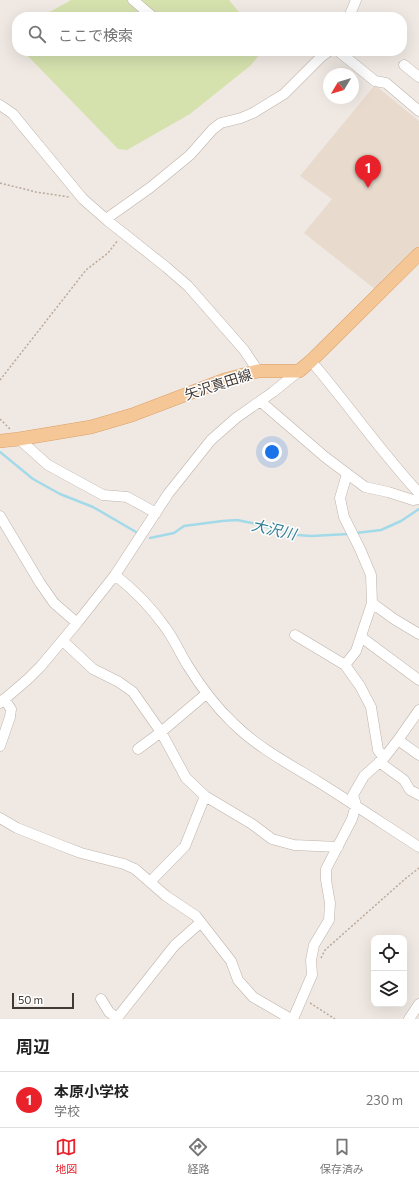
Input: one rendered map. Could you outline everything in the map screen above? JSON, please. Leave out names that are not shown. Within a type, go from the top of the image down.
[{"type":"main road","points":[[299,371],[417,261]]},
{"type":"main road","name":"矢沢真田線","points":[[0,441],[91,427],[132,415],[224,380],[258,371],[299,371]]},
{"type":"street","points":[[133,0],[147,12]]},
{"type":"street","points":[[351,12],[356,0]]},
{"type":"street","points":[[106,219],[151,187],[190,155],[213,129],[221,123],[253,113],[284,94],[323,56]]},
{"type":"street","points":[[344,56],[375,81],[386,83],[419,111]]},
{"type":"street","points":[[404,65],[419,77]]},
{"type":"street","points":[[0,105],[12,114],[83,199],[188,286],[244,350],[258,371]]},
{"type":"street","points":[[311,361],[392,462],[419,493]]},
{"type":"street","points":[[0,746],[10,717],[11,709],[2,701],[28,679],[63,641],[115,575],[156,513],[211,440],[236,418],[273,392],[299,371]]},
{"type":"street","points":[[260,401],[325,457],[365,487],[388,492],[412,500],[419,499]]},
{"type":"street","points":[[19,439],[48,465],[103,495],[127,497],[156,513]]},
{"type":"street","points":[[345,665],[356,651],[372,603],[371,576],[360,549],[344,517],[340,498],[346,474]]},
{"type":"street","points":[[0,516],[40,583],[54,603],[77,623]]},
{"type":"street","points":[[115,575],[133,589],[148,605],[165,627],[206,694],[234,724],[253,741],[356,805],[419,847]]},
{"type":"street","points":[[372,603],[394,620],[419,634]]},
{"type":"street","points":[[295,635],[345,665],[360,686],[371,707],[378,750],[382,760],[404,780],[410,790],[419,795]]},
{"type":"street","points":[[361,637],[419,680]]},
{"type":"street","points":[[63,641],[93,669],[119,682],[133,692],[161,732],[186,778],[205,796],[252,824],[272,839],[294,845],[338,847]]},
{"type":"street","points":[[138,749],[161,732],[206,694]]},
{"type":"street","points":[[0,818],[17,828],[81,853],[124,864],[135,869],[166,896],[196,916],[231,961],[238,980],[253,997],[292,1019],[303,998],[312,975],[311,960],[314,945],[329,920],[330,903],[326,880],[326,869],[352,819],[356,805],[353,795],[364,776],[382,760],[419,710]]},
{"type":"street","points":[[398,740],[419,755]]},
{"type":"street","points":[[150,882],[185,846],[205,796]]},
{"type":"street","points":[[101,999],[109,1012],[118,1018],[176,945],[200,923]]},
{"type":"street","points":[[409,1019],[419,1004]]},
{"type":"path","points":[[0,183],[36,192],[83,199]]},
{"type":"path","points":[[0,380],[86,270],[108,253],[124,233]]},
{"type":"path","points":[[320,960],[326,950],[419,868]]},
{"type":"path","points":[[303,998],[335,1019]]},
{"type":"shaded area","points":[[375,85],[419,121],[419,247],[376,290],[304,233],[332,199],[300,176]]},
{"type":"green space","points":[[71,0],[229,0],[239,12],[50,12]]},
{"type":"green space","points":[[28,56],[258,56],[250,66],[190,114],[127,150],[118,149]]},
{"type":"waterway","name":"大沢川","points":[[0,452],[33,479],[60,494],[93,507],[136,532]]},
{"type":"waterway","name":"大沢川","points":[[356,533],[381,530],[401,521],[419,509]]},
{"type":"waterway","name":"大沢川","points":[[150,538],[174,533],[184,526],[237,520],[297,535],[311,536],[349,534]]},
{"type":"place","name":"本原小学校","points":[[368,188]]}]
